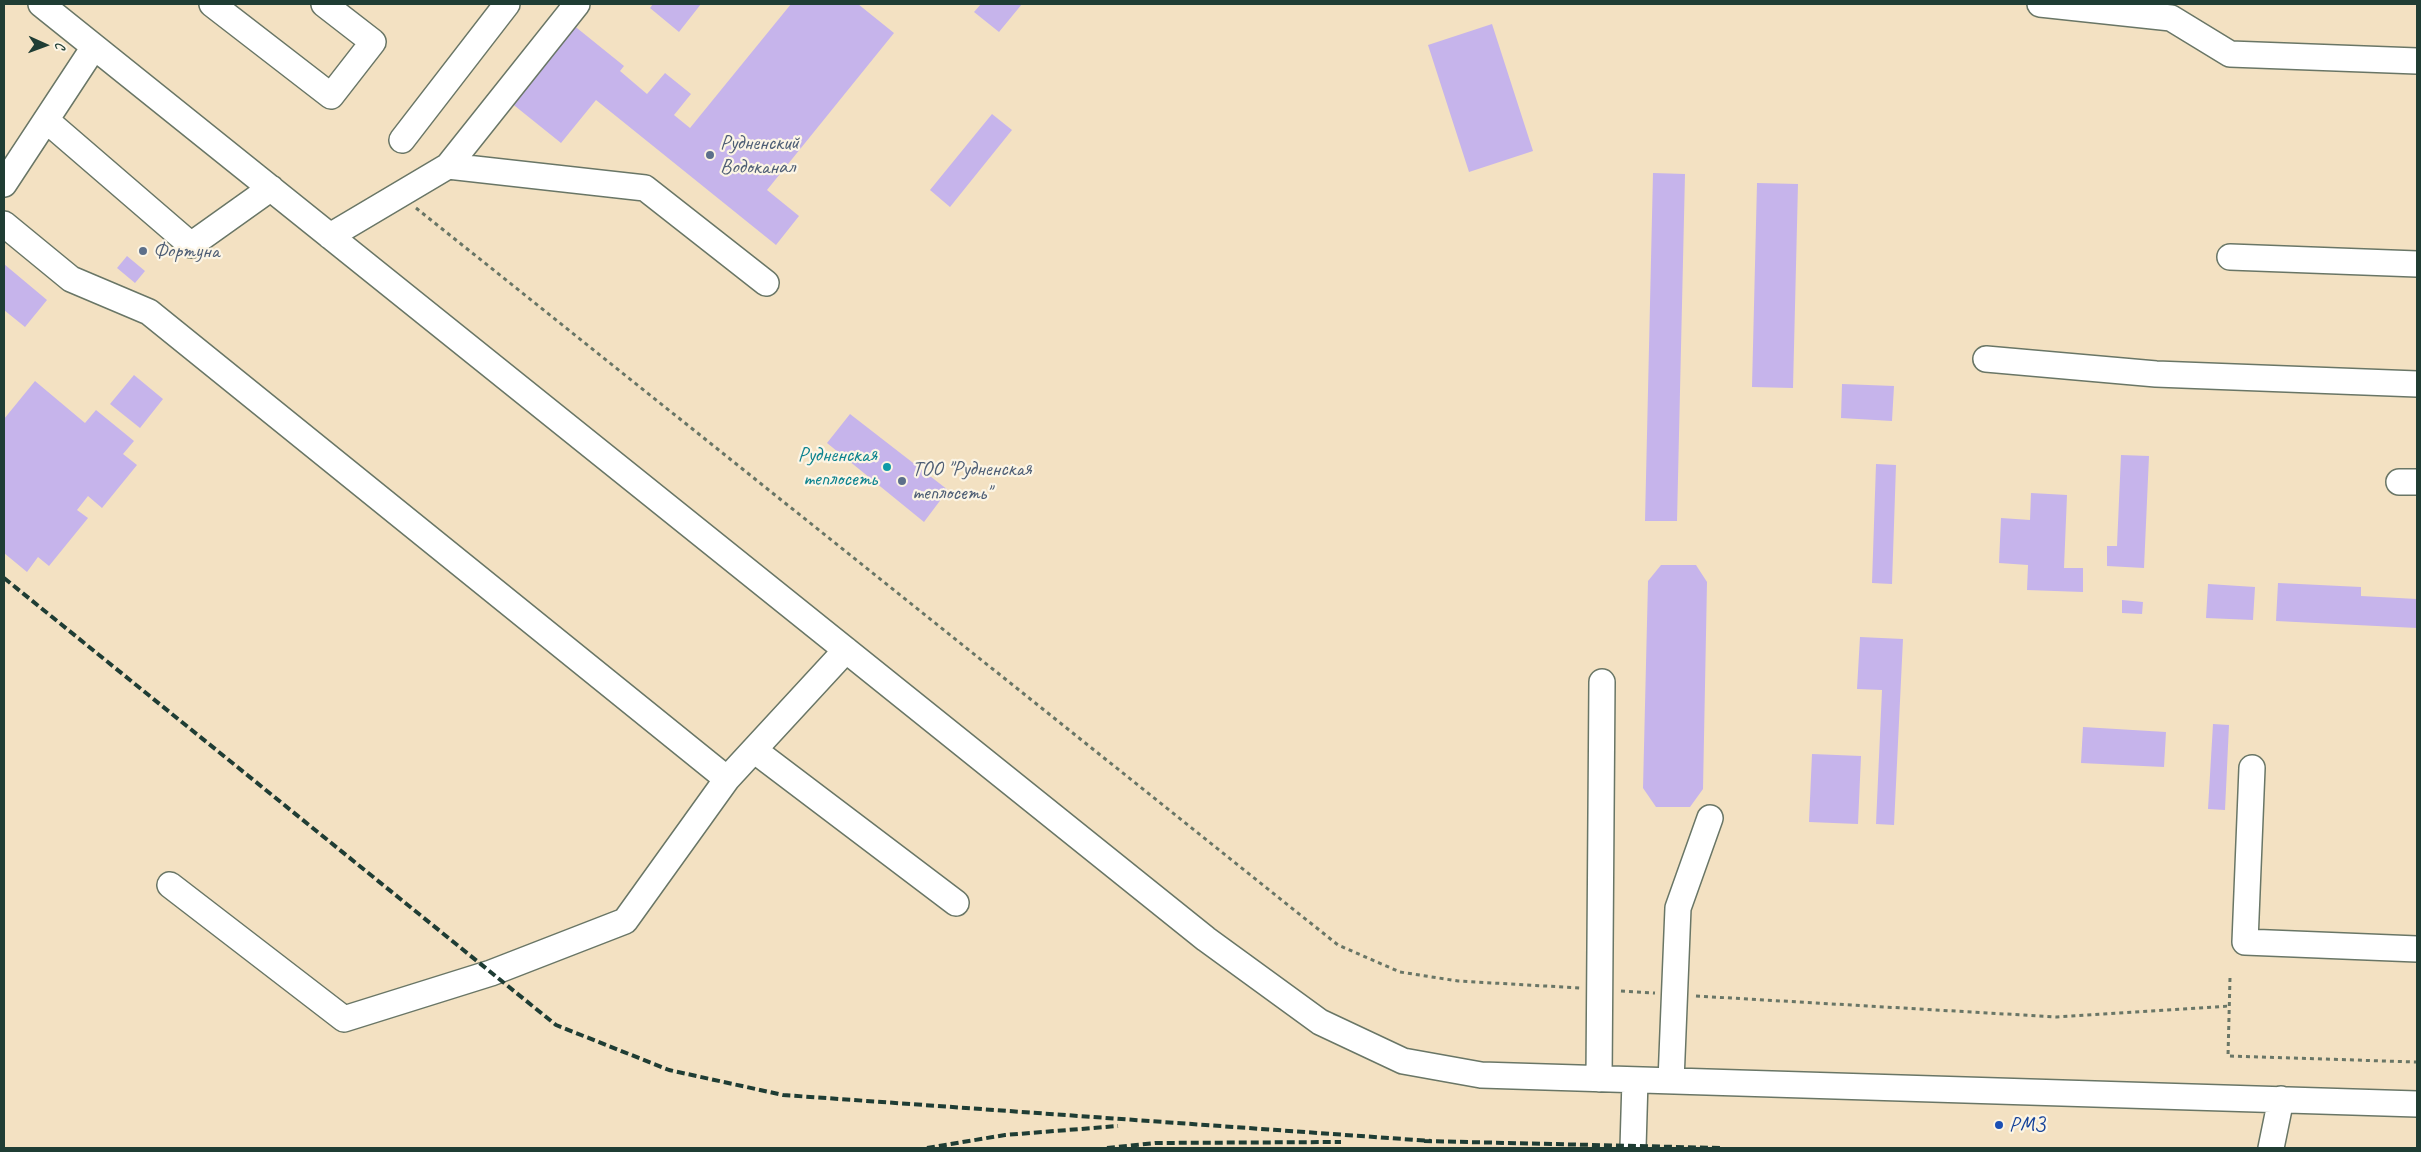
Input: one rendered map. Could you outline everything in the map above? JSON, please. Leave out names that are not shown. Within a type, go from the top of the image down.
[{"type":"street","points":[[41,4],[1206,939],[1320,1022],[1403,1061],[1481,1075],[2417,1104]]},
{"type":"street","points":[[212,4],[331,96],[373,42],[324,4]]},
{"type":"street","points":[[402,140],[507,4]]},
{"type":"street","points":[[330,236],[448,166],[577,4]]},
{"type":"street","points":[[2040,4],[2171,18],[2230,54],[2417,61]]},
{"type":"street","points":[[4,184],[94,47]]},
{"type":"street","points":[[46,120],[191,245],[271,188]]},
{"type":"street","points":[[448,166],[645,188],[766,283]]},
{"type":"street","points":[[4,224],[71,279],[149,312],[727,779]]},
{"type":"street","points":[[2230,257],[2417,264]]},
{"type":"street","points":[[1986,359],[2156,374],[2417,384]]},
{"type":"street","points":[[170,885],[344,1019],[491,972],[625,921],[727,779],[846,650]]},
{"type":"street","points":[[1599,1079],[1602,682]]},
{"type":"street","points":[[754,750],[956,903]]},
{"type":"street","points":[[2252,768],[2245,942],[2417,949]]},
{"type":"street","points":[[1671,1081],[1678,908],[1710,818]]},
{"type":"street","points":[[1633,1148],[1635,1080]]},
{"type":"street","points":[[2271,1148],[2281,1099]]},
{"type":"path","points":[[399,195],[1338,945],[1400,972],[1458,980],[1600,990],[2057,1017],[2229,1006]]},
{"type":"path","points":[[2230,978],[2228,1056],[2417,1062]]},
{"type":"building","points":[[653,4],[701,4],[679,32],[650,8]]},
{"type":"building","points":[[791,4],[858,4],[894,33],[767,190],[799,216],[776,245],[596,100],[561,143],[510,102],[572,24],[624,66],[620,71],[647,94],[665,73],[691,94],[674,115],[690,128]]},
{"type":"building","points":[[981,4],[1022,4],[999,32],[974,12]]},
{"type":"building","points":[[1492,24],[1533,151],[1469,172],[1428,45]]},
{"type":"building","points":[[992,114],[1012,130],[950,207],[930,190]]},
{"type":"building","points":[[1653,173],[1685,174],[1677,521],[1645,521]]},
{"type":"building","points":[[1757,183],[1798,184],[1793,388],[1752,387]]},
{"type":"building","points":[[127,256],[145,271],[135,283],[117,268]]},
{"type":"building","points":[[4,264],[47,300],[25,327],[4,310]]},
{"type":"building","points":[[134,375],[163,399],[140,428],[110,404]]},
{"type":"building","points":[[35,381],[85,423],[96,410],[134,441],[123,454],[137,465],[102,508],[88,496],[77,510],[88,518],[49,566],[38,557],[27,572],[4,553],[4,419]]},
{"type":"building","points":[[1842,384],[1894,386],[1892,421],[1841,418]]},
{"type":"building","name":"Рудненская теплосеть","points":[[850,414],[948,490],[924,522],[827,443]]},
{"type":"building","points":[[2121,455],[2149,456],[2144,568],[2107,566],[2107,546],[2117,546]]},
{"type":"building","points":[[1876,464],[1896,465],[1892,584],[1872,583]]},
{"type":"building","points":[[2031,493],[2067,495],[2064,568],[2083,568],[2083,592],[2027,590],[2028,565],[1999,563],[2001,518],[2030,520]]},
{"type":"building","points":[[1661,565],[1696,565],[1707,582],[1703,789],[1690,807],[1656,807],[1643,788],[1648,581]]},
{"type":"building","points":[[2278,583],[2361,587],[2361,596],[2417,599],[2417,628],[2276,621]]},
{"type":"building","points":[[2208,584],[2255,587],[2253,620],[2206,618]]},
{"type":"building","points":[[2122,600],[2143,602],[2142,614],[2122,613]]},
{"type":"building","points":[[1860,637],[1903,639],[1894,825],[1876,824],[1882,690],[1857,689]]},
{"type":"building","points":[[2213,724],[2229,725],[2225,810],[2208,809]]},
{"type":"building","points":[[2083,727],[2166,732],[2164,767],[2081,763]]},
{"type":"building","points":[[1812,754],[1861,756],[1858,824],[1809,822]]},
{"type":"railway","points":[[4,578],[556,1025],[669,1070],[783,1095],[1431,1141]]},
{"type":"railway","points":[[927,1148],[1005,1135],[1118,1126]]},
{"type":"railway","points":[[1424,1141],[1721,1148]]},
{"type":"railway","points":[[1107,1148],[1155,1143],[1341,1142]]},
{"type":"place","name":"Рудненский Водоканал","points":[[710,155]]},
{"type":"place","name":"Фортуна","points":[[143,251]]},
{"type":"place","name":"Рудненская теплосеть","points":[[887,467]]},
{"type":"place","name":"ТОО \"Рудненская теплосеть\"","points":[[902,481]]},
{"type":"place","name":"РМЗ","points":[[1999,1125]]}]
